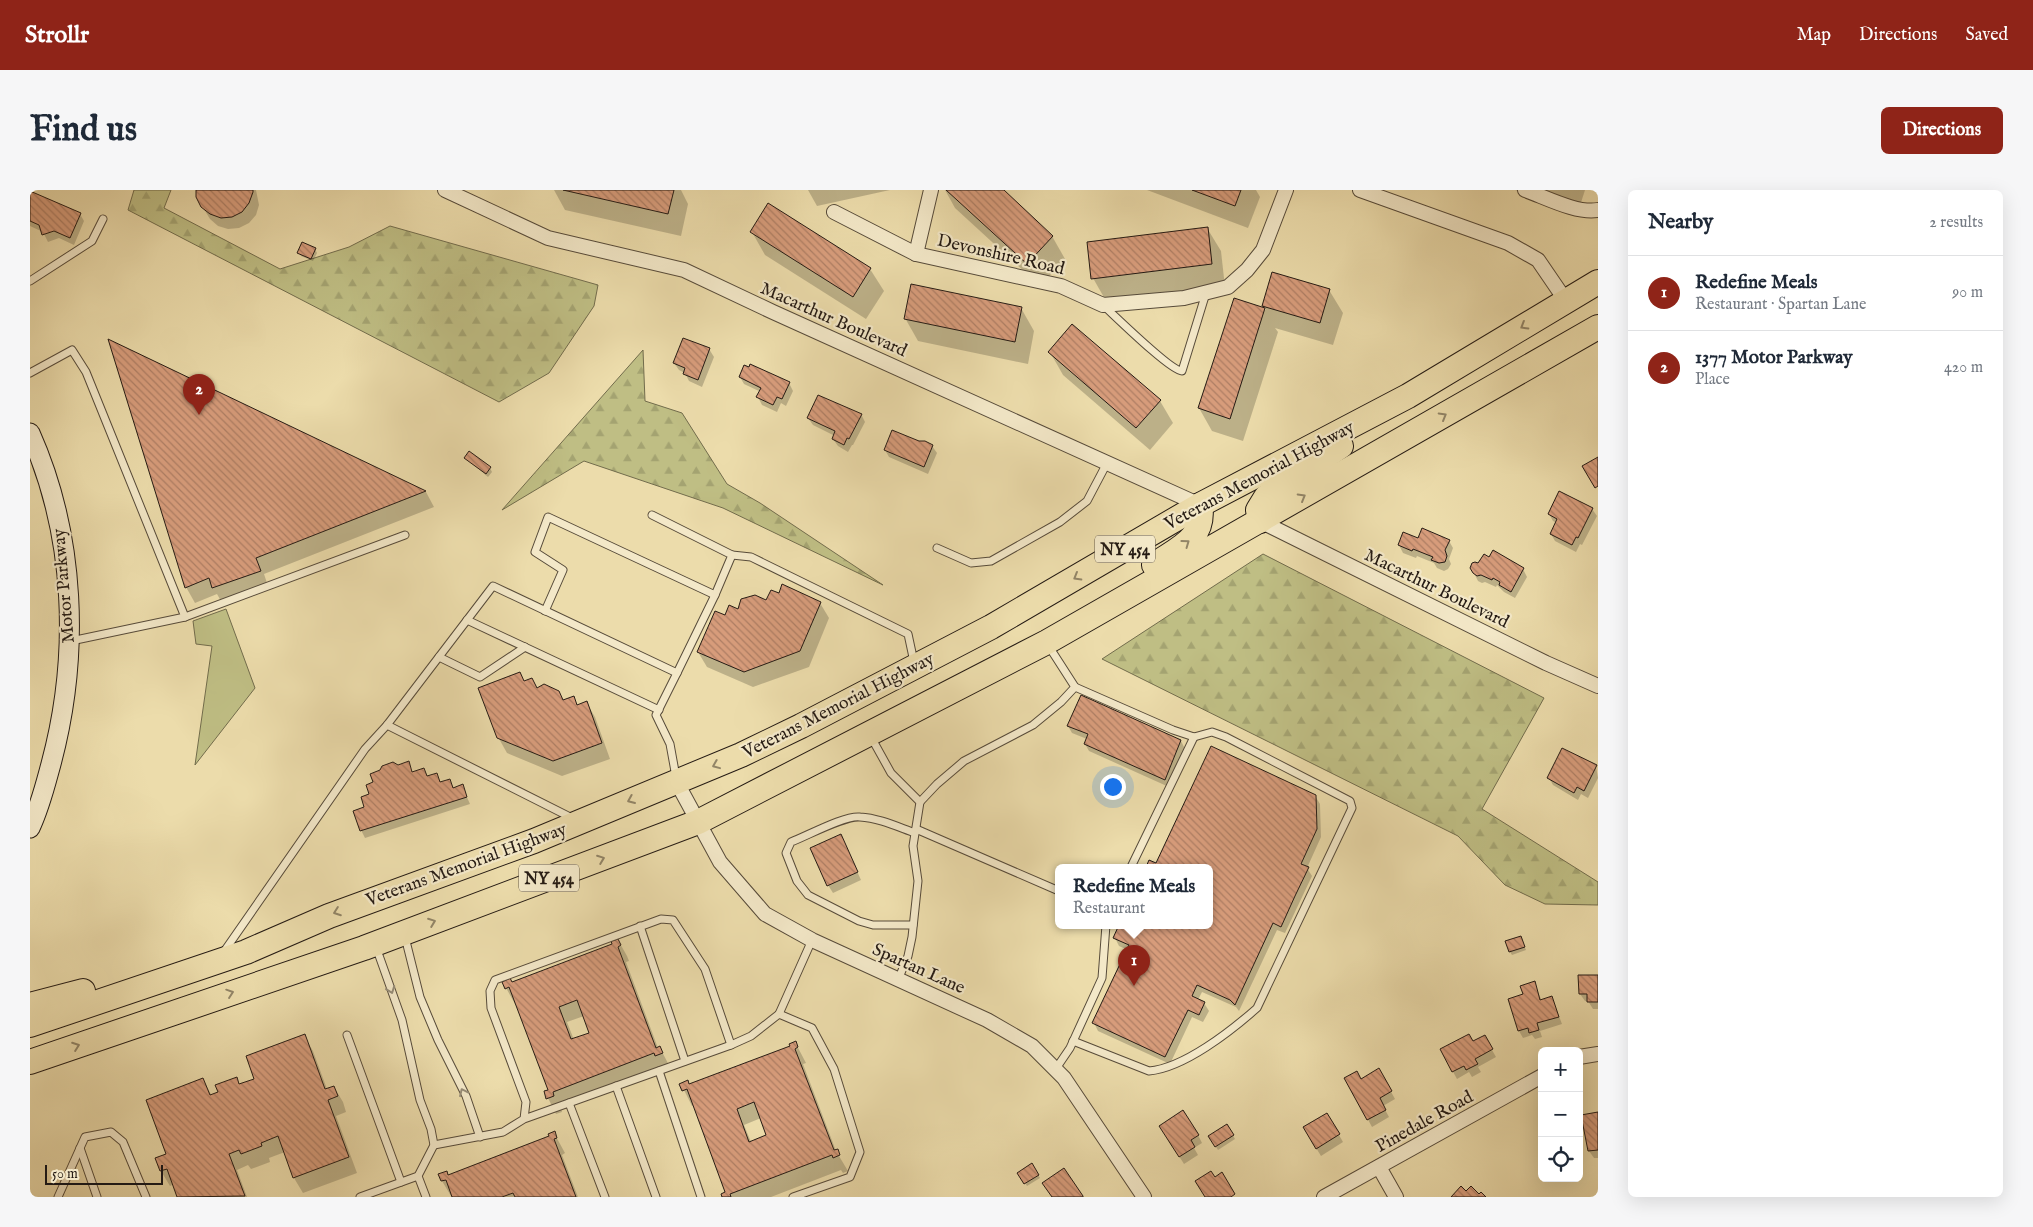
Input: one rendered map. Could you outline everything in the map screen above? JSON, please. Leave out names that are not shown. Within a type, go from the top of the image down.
[{"type":"highway","name":"Veterans Memorial Highway","points":[[30,1025],[182,972],[246,952],[329,916],[534,841],[741,755],[801,726],[991,627],[1200,505],[1408,396],[1598,282]]},
{"type":"highway","name":"Veterans Memorial Highway","points":[[30,1062],[375,944],[698,822],[1047,642],[1598,327]]},
{"type":"highway","points":[[1260,521],[1258,510],[1266,497],[1453,368]]},
{"type":"highway","points":[[1047,642],[1194,537],[1200,527],[1202,516],[1200,505]]},
{"type":"highway","points":[[30,1005],[103,985],[182,972]]},
{"type":"main road","name":"Motor Parkway","points":[[30,433],[41,458],[62,534],[71,630],[61,728],[39,809],[30,828]]},
{"type":"street","name":"Macarthur Boulevard","points":[[445,190],[548,238],[684,270],[1200,505]]},
{"type":"street","name":"Devonshire Road","points":[[916,254],[931,190]]},
{"type":"street","points":[[1103,306],[1184,298],[1228,287],[1247,270],[1263,250],[1286,190]]},
{"type":"street","points":[[1360,190],[1508,243],[1538,260],[1566,301]]},
{"type":"street","points":[[1524,190],[1578,209],[1598,210]]},
{"type":"street","name":"Devonshire Road","points":[[834,212],[916,254],[1061,286],[1103,306]]},
{"type":"street","name":"Macarthur Boulevard","points":[[1260,521],[1546,663],[1598,686]]},
{"type":"street","name":"Spartan Lane","points":[[676,781],[720,862],[765,914],[812,940],[994,1024],[1032,1046],[1069,1086],[1144,1197]]},
{"type":"street","points":[[1583,1056],[1598,1054]]},
{"type":"street","name":"Pinedale Road","points":[[1324,1197],[1538,1078]]},
{"type":"street","points":[[1379,1167],[1396,1197]]},
{"type":"lane","points":[[30,281],[92,241],[103,219]]},
{"type":"lane","points":[[1103,306],[1178,371],[1182,371],[1206,292]]},
{"type":"lane","points":[[30,373],[72,350],[86,372],[185,618]]},
{"type":"lane","points":[[936,548],[971,563],[991,560],[1060,522],[1087,501],[1107,462]]},
{"type":"lane","points":[[652,515],[732,555],[751,557],[908,634],[915,666]]},
{"type":"lane","points":[[545,610],[563,570],[535,552],[548,517],[714,595]]},
{"type":"lane","points":[[70,642],[185,618],[405,534]]},
{"type":"lane","points":[[676,781],[670,744],[656,715],[732,555]]},
{"type":"lane","points":[[217,961],[365,749],[387,725],[493,586],[677,673]]},
{"type":"lane","points":[[467,620],[659,710]]},
{"type":"lane","points":[[1047,642],[1075,686],[1173,730],[1194,737],[1212,732],[1226,737],[1350,800],[1352,808],[1257,1008],[1237,1026],[1213,1043],[1161,1070],[1149,1071],[1073,1041]]},
{"type":"lane","points":[[439,657],[480,677],[524,647]]},
{"type":"lane","points":[[898,980],[908,956],[913,925],[918,881],[913,846],[920,802],[937,784],[964,761],[1033,725],[1062,702],[1075,686]]},
{"type":"lane","points":[[387,725],[580,822]]},
{"type":"lane","points":[[869,735],[891,773],[920,802]]},
{"type":"lane","points":[[1132,864],[1194,737]]},
{"type":"lane","points":[[913,925],[873,925],[859,921],[808,895],[797,881],[786,853],[792,842],[858,816],[916,831],[1055,889]]},
{"type":"lane","points":[[524,1119],[526,1102],[490,1008],[490,991],[495,980],[640,926],[661,919],[673,920],[705,969],[731,1045]]},
{"type":"lane","points":[[640,926],[686,1061]]},
{"type":"lane","points":[[1055,1070],[1073,1041],[1102,978],[1106,929]]},
{"type":"lane","points":[[404,933],[420,997],[438,1040],[466,1096],[480,1137]]},
{"type":"lane","points":[[434,1145],[503,1132],[524,1119],[731,1045],[751,1036],[779,1014],[812,940]]},
{"type":"lane","points":[[360,1197],[418,1176],[434,1145],[431,1129],[420,1100],[402,1020],[375,944]]},
{"type":"lane","points":[[779,1014],[812,1028],[834,1069],[860,1152],[850,1177],[793,1197]]},
{"type":"lane","points":[[347,1035],[401,1182]]},
{"type":"lane","points":[[659,1071],[701,1197]]},
{"type":"lane","points":[[616,1086],[656,1197]]},
{"type":"lane","points":[[569,1103],[605,1197]]},
{"type":"lane","points":[[58,1197],[85,1137],[111,1132],[123,1142],[146,1197]]},
{"type":"lane","points":[[80,1148],[97,1197]]},
{"type":"lane","points":[[418,1176],[426,1197]]},
{"type":"green space","points":[[134,190],[171,190],[164,208],[280,269],[349,247],[390,226],[598,285],[594,306],[549,373],[499,402],[128,210]]},
{"type":"green space","points":[[643,350],[645,401],[682,413],[727,484],[760,503],[883,585],[723,508],[584,461],[502,510]]},
{"type":"green space","points":[[1263,554],[1544,698],[1482,809],[1598,882],[1598,905],[1545,904],[1505,885],[1458,836],[1102,659]]},
{"type":"green space","points":[[226,609],[255,688],[195,765],[212,646],[196,644],[193,621]]},
{"type":"building","points":[[196,190],[253,190],[253,192],[249,203],[242,212],[232,217],[221,218],[210,214],[201,207],[196,197]]},
{"type":"building","points":[[563,190],[674,190],[668,214]]},
{"type":"building","points":[[946,190],[1004,190],[1053,236],[1027,264]]},
{"type":"building","points":[[1192,190],[1241,190],[1235,206]]},
{"type":"building","points":[[30,191],[81,213],[70,238],[54,231],[42,235],[39,225],[30,221]]},
{"type":"building","points":[[768,203],[871,268],[853,297],[750,232]]},
{"type":"building","points":[[1208,227],[1212,264],[1091,279],[1087,242]]},
{"type":"building","points":[[302,242],[316,248],[311,259],[297,253]]},
{"type":"building","points":[[1272,272],[1330,289],[1320,323],[1262,306]]},
{"type":"building","points":[[911,284],[1022,307],[1015,342],[904,319]]},
{"type":"building","points":[[1234,298],[1265,308],[1230,419],[1198,408]]},
{"type":"building","points":[[1072,324],[1161,400],[1136,428],[1048,352]]},
{"type":"building","points":[[683,338],[710,348],[698,380],[683,374],[685,368],[673,363]]},
{"type":"building","points":[[108,339],[426,491],[256,558],[261,571],[212,588],[209,578],[185,588]]},
{"type":"building","points":[[750,364],[790,382],[782,399],[777,397],[773,405],[756,397],[761,388],[739,377],[744,365],[749,367]]},
{"type":"building","points":[[818,395],[862,414],[844,445],[832,439],[835,431],[807,418]]},
{"type":"building","points":[[892,430],[933,445],[924,467],[884,450]]},
{"type":"building","points":[[469,451],[491,467],[486,474],[464,458]]},
{"type":"building","points":[[1598,457],[1598,486],[1595,488],[1582,466]]},
{"type":"building","points":[[1559,491],[1593,508],[1578,538],[1576,537],[1572,545],[1550,534],[1557,519],[1548,514]]},
{"type":"building","points":[[1422,528],[1450,540],[1445,550],[1447,556],[1445,562],[1439,563],[1431,560],[1433,557],[1398,545],[1403,532],[1418,538]]},
{"type":"building","points":[[1493,550],[1524,568],[1511,592],[1499,585],[1500,582],[1493,578],[1492,580],[1481,575],[1477,576],[1470,568],[1472,563],[1478,563],[1484,554],[1489,557]]},
{"type":"building","points":[[782,584],[821,602],[800,651],[744,672],[697,652],[715,611],[725,615],[729,605],[738,609],[741,599],[755,595],[766,600],[771,590],[779,593]]},
{"type":"building","points":[[520,672],[524,681],[532,678],[537,688],[544,684],[559,691],[563,700],[574,696],[577,705],[587,701],[602,743],[553,761],[497,738],[478,688]]},
{"type":"building","points":[[1081,695],[1181,740],[1165,780],[1084,744],[1088,734],[1067,726]]},
{"type":"building","points":[[1211,746],[1316,795],[1317,829],[1301,864],[1309,867],[1281,927],[1273,923],[1235,1005],[1230,1000],[1197,985],[1192,996],[1205,1002],[1199,1015],[1188,1010],[1165,1057],[1092,1023],[1129,945],[1113,938],[1117,929],[1213,929],[1213,864],[1147,864],[1149,860],[1156,863]]},
{"type":"building","points":[[1562,748],[1597,765],[1584,791],[1577,787],[1574,793],[1547,778]]},
{"type":"building","points":[[409,761],[412,772],[424,768],[427,776],[437,773],[440,782],[450,779],[453,788],[463,784],[467,797],[360,831],[353,811],[364,807],[361,797],[369,794],[366,785],[373,782],[370,774],[380,770],[382,766],[393,762],[398,765]]},
{"type":"building","points":[[841,834],[858,872],[827,886],[810,848]]},
{"type":"building","points":[[1521,936],[1525,947],[1509,952],[1505,941]]},
{"type":"building","points":[[618,939],[621,945],[618,947],[656,1048],[660,1046],[663,1053],[655,1056],[654,1053],[553,1092],[554,1096],[546,1099],[544,1091],[548,1090],[509,987],[505,989],[502,982],[510,978],[512,982],[612,944],[611,941]],"holes":[[[577,1000],[589,1033],[571,1039],[559,1007]]]},
{"type":"building","points":[[1578,975],[1598,975],[1598,1002],[1587,1002],[1587,994],[1579,994]]},
{"type":"building","points":[[1535,981],[1540,1000],[1552,996],[1559,1017],[1537,1023],[1539,1030],[1529,1033],[1528,1028],[1518,1031],[1508,999],[1523,994],[1520,986]]},
{"type":"building","points":[[305,1034],[325,1089],[334,1086],[338,1096],[328,1100],[349,1157],[293,1178],[278,1136],[261,1143],[262,1146],[241,1154],[239,1150],[229,1154],[245,1196],[177,1197],[167,1169],[160,1171],[155,1158],[166,1154],[146,1100],[203,1078],[210,1095],[218,1092],[215,1085],[237,1077],[239,1084],[254,1079],[246,1056]]},
{"type":"building","points":[[1469,1034],[1473,1041],[1485,1035],[1493,1049],[1475,1059],[1478,1064],[1466,1070],[1464,1066],[1452,1072],[1440,1049]]},
{"type":"building","points":[[796,1041],[798,1047],[795,1049],[834,1150],[838,1149],[840,1155],[833,1158],[832,1155],[730,1194],[731,1197],[722,1197],[721,1194],[725,1192],[687,1089],[682,1091],[679,1084],[688,1080],[689,1084],[790,1046],[789,1044]],"holes":[[[754,1102],[766,1135],[749,1142],[737,1109]]]},
{"type":"building","points":[[1379,1068],[1392,1091],[1380,1098],[1386,1110],[1367,1120],[1344,1078],[1357,1071],[1361,1079]]},
{"type":"building","points":[[1183,1110],[1199,1135],[1191,1140],[1195,1147],[1179,1157],[1159,1126]]},
{"type":"building","points":[[1598,1112],[1598,1150],[1588,1151],[1583,1115]]},
{"type":"building","points":[[1327,1113],[1340,1134],[1316,1149],[1303,1127]]},
{"type":"building","points":[[1227,1124],[1234,1135],[1215,1147],[1208,1136]]},
{"type":"building","points":[[555,1131],[557,1138],[554,1139],[576,1197],[515,1197],[513,1193],[502,1197],[452,1197],[446,1180],[441,1181],[438,1174],[447,1171],[448,1175],[549,1136],[548,1134]]},
{"type":"building","points":[[1032,1163],[1039,1175],[1024,1184],[1017,1173]]},
{"type":"building","points":[[1064,1168],[1083,1197],[1052,1197],[1042,1183]]},
{"type":"building","points":[[1211,1171],[1215,1177],[1222,1172],[1235,1194],[1231,1197],[1205,1197],[1195,1181]]},
{"type":"building","points":[[1461,1186],[1466,1191],[1471,1186],[1479,1194],[1481,1192],[1486,1197],[1451,1197]]},
{"type":"place","name":"1377 Motor Parkway","points":[[199,415]]},
{"type":"place","name":"Redefine Meals","points":[[1134,986]]}]
